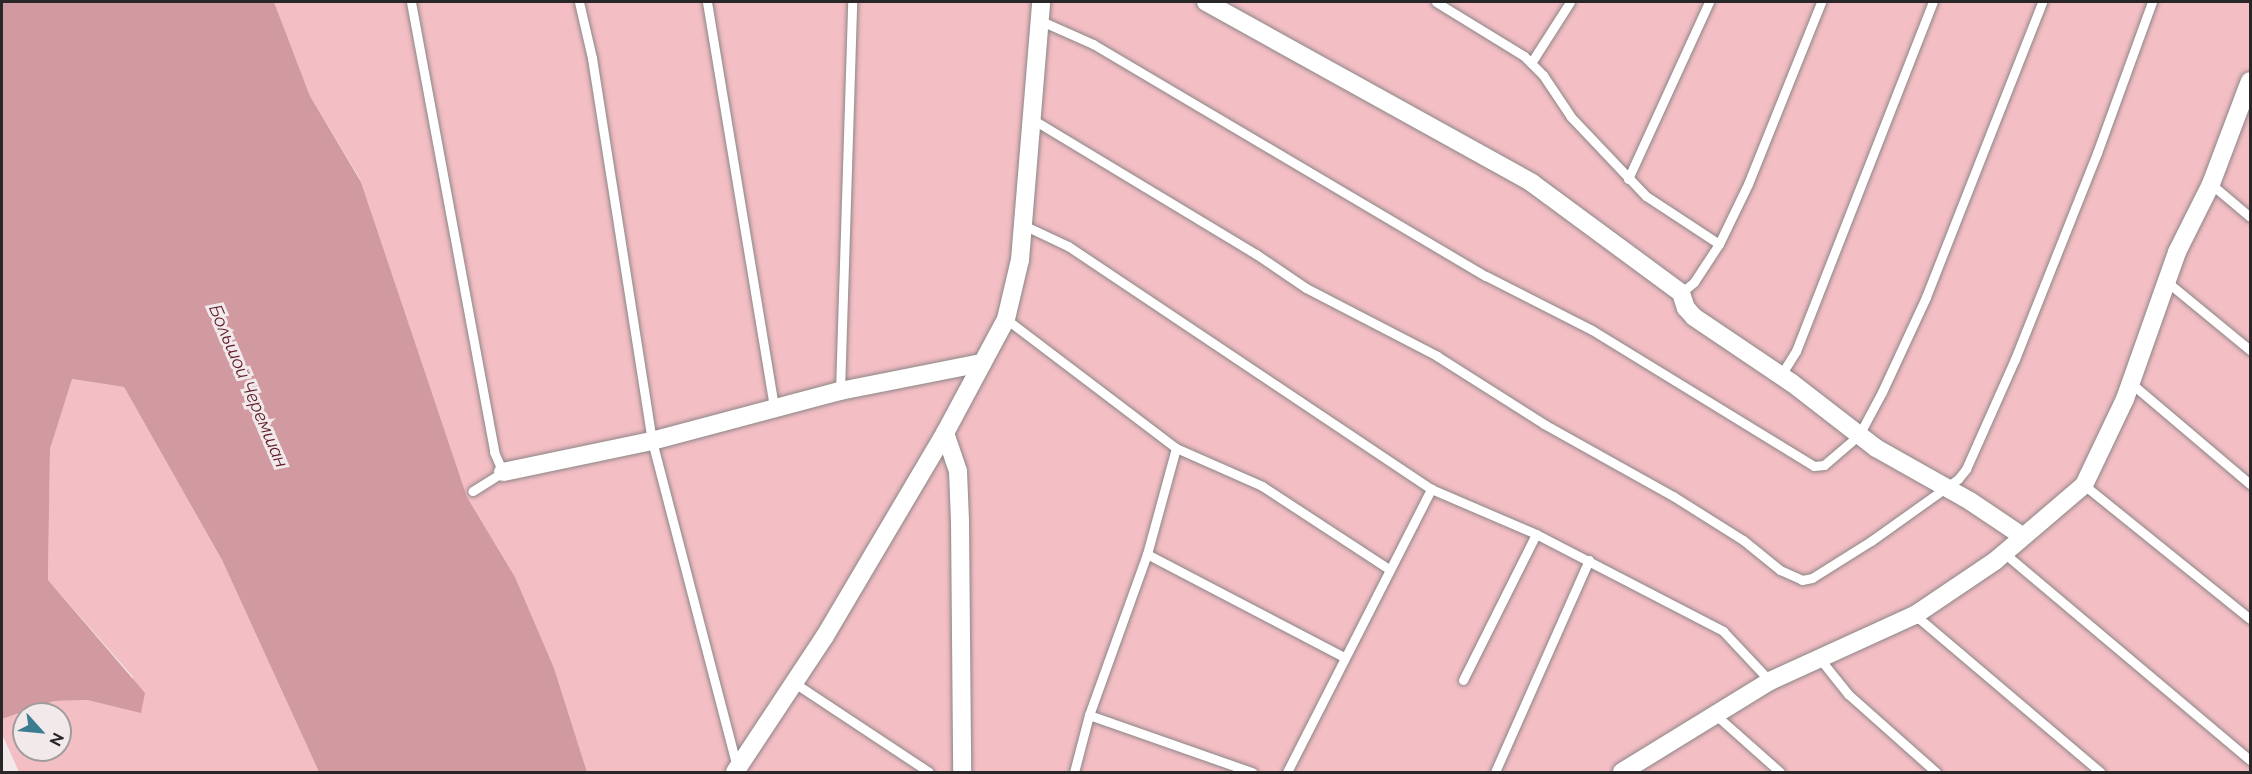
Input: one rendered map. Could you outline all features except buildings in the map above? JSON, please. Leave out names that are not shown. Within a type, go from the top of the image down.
[{"type":"street","points":[[738,771],[796,684],[945,433],[1006,319],[1020,260],[1021,224],[1041,2]]},
{"type":"street","points":[[1206,2],[1532,183],[1681,293],[1686,308],[1694,317],[1781,375],[1859,435],[2022,536]]},
{"type":"street","points":[[1626,772],[1718,717],[1770,681],[1916,615],[2004,553],[2084,485],[2132,384],[2166,281],[2211,184],[2250,85]]},
{"type":"street","points":[[503,471],[652,441],[774,406],[840,391],[982,363]]},
{"type":"street","points":[[945,433],[958,471],[962,772]]},
{"type":"lane","points":[[411,2],[494,452],[503,471],[472,491]]},
{"type":"lane","points":[[579,2],[592,58],[652,441],[738,771]]},
{"type":"lane","points":[[707,2],[774,406]]},
{"type":"lane","points":[[840,391],[852,2]]},
{"type":"lane","points":[[1436,2],[1532,63],[1571,117],[1628,178],[1677,219],[1719,243]]},
{"type":"lane","points":[[1532,63],[1570,2]]},
{"type":"lane","points":[[1628,178],[1709,2]]},
{"type":"lane","points":[[1681,293],[1694,282],[1719,243],[1748,184],[1821,2]]},
{"type":"lane","points":[[1781,375],[1796,351],[1933,2]]},
{"type":"lane","points":[[1041,21],[1094,44],[1486,276],[1592,330],[1799,460],[1824,465],[1859,435],[1926,297],[2042,2]]},
{"type":"lane","points":[[1032,119],[1247,248],[1306,288],[1437,356],[1544,424],[1673,496],[1794,578],[1812,578],[1946,488],[1966,469],[1991,417],[2097,153],[2152,2]]},
{"type":"lane","points":[[2211,184],[2250,217]]},
{"type":"lane","points":[[1021,224],[1068,246],[1431,489],[1536,534],[1723,631],[1770,681]]},
{"type":"lane","points":[[2166,281],[2250,350]]},
{"type":"lane","points":[[1006,319],[1176,448],[1262,486],[1389,569]]},
{"type":"lane","points":[[2132,384],[2250,484]]},
{"type":"lane","points":[[1074,772],[1089,715],[1148,554],[1176,448]]},
{"type":"lane","points":[[2084,485],[2250,620]]},
{"type":"lane","points":[[1287,772],[1431,489]]},
{"type":"lane","points":[[1463,680],[1536,534]]},
{"type":"lane","points":[[2004,553],[2250,760]]},
{"type":"lane","points":[[1148,554],[1344,657]]},
{"type":"lane","points":[[1495,772],[1589,560]]},
{"type":"lane","points":[[1916,615],[2100,772]]},
{"type":"lane","points":[[1820,659],[1848,694],[1936,772]]},
{"type":"lane","points":[[796,684],[929,772]]},
{"type":"lane","points":[[1089,715],[1252,772]]},
{"type":"lane","points":[[1718,717],[1780,772]]},
{"type":"shaded area","points":[[274,2],[2250,2],[2250,772],[587,772],[554,668],[515,577],[467,497],[360,179],[310,96]]},
{"type":"shaded area","points":[[71,379],[124,387],[222,560],[319,772],[19,772],[15,762],[72,762],[72,702],[51,702],[87,700],[121,708],[133,677],[48,580],[50,449]]},
{"type":"shaded area","points":[[12,716],[12,756],[2,734],[2,719]]},
{"type":"water","name":"Большой Черемшан","points":[[2,2],[274,2],[310,96],[361,182],[467,497],[515,577],[554,668],[587,772],[319,772],[222,560],[124,387],[72,379],[50,449],[48,580],[145,693],[141,713],[87,700],[12,702],[12,716],[2,719]]}]
